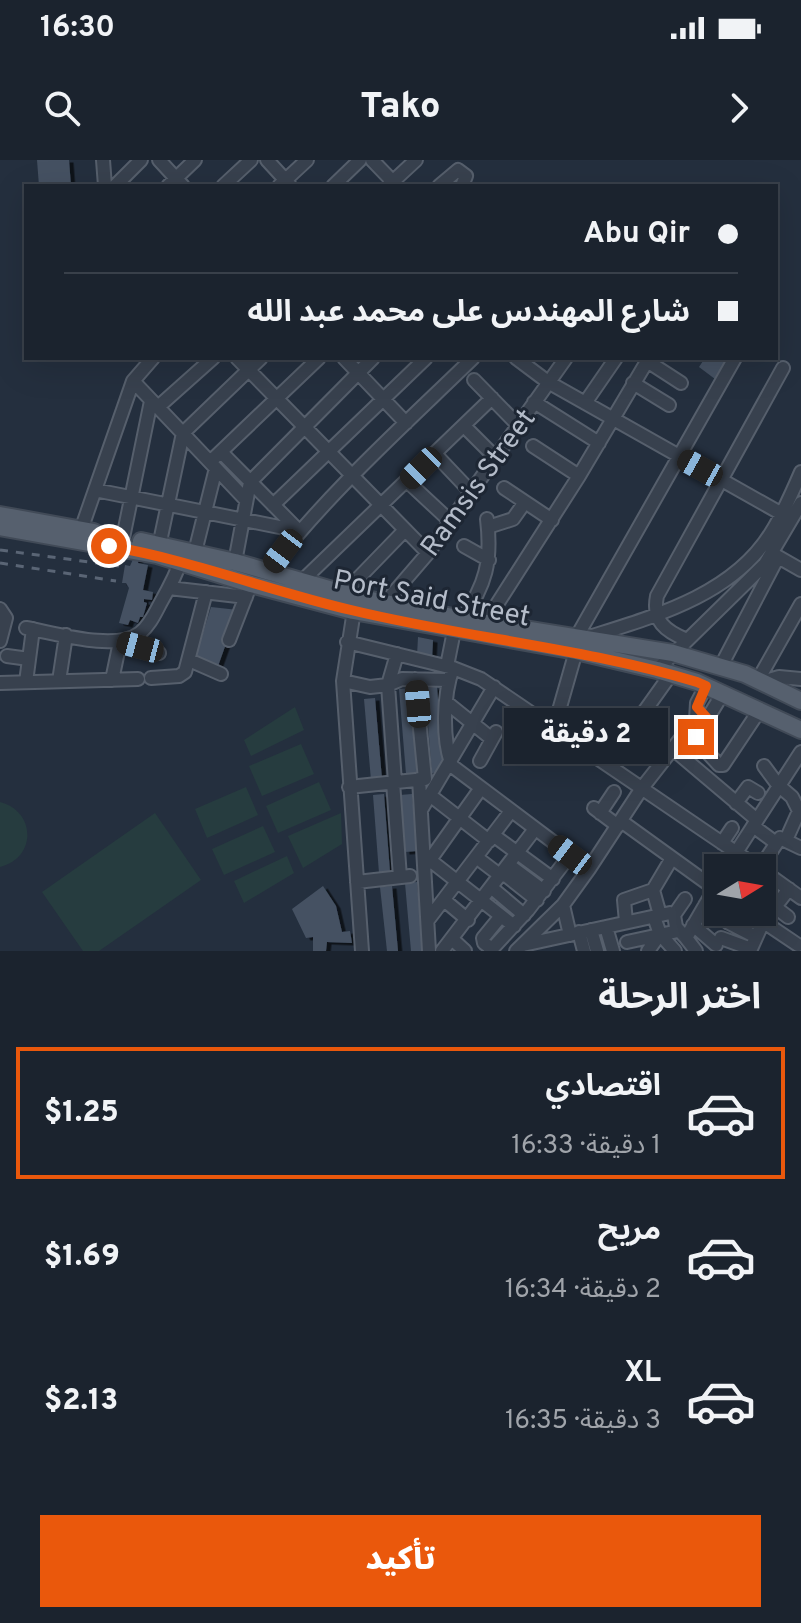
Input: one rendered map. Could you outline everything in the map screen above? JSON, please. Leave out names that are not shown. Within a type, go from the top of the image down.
[{"type":"main road","name":"Port Said Street","points":[[0,515],[36,527],[235,562],[302,581],[351,600],[458,625],[673,653],[721,666],[801,701]]},
{"type":"main road","name":"Port Said Street","points":[[0,527],[81,530],[123,538],[158,550]]},
{"type":"main road","name":"Port Said Street","points":[[186,554],[248,590],[385,603],[458,625],[485,623],[578,643],[706,686],[801,730]]},
{"type":"street","points":[[103,160],[105,184]]},
{"type":"street","points":[[117,184],[141,160]]},
{"type":"street","points":[[159,160],[176,184],[195,160]]},
{"type":"street","points":[[225,184],[251,160]]},
{"type":"street","points":[[267,160],[285,184],[307,160]]},
{"type":"street","points":[[335,184],[360,160]]},
{"type":"street","points":[[372,160],[392,184]]},
{"type":"street","points":[[394,184],[416,160]]},
{"type":"street","points":[[441,184],[456,170],[466,176],[463,184]]},
{"type":"street","points":[[81,530],[133,381],[151,360]]},
{"type":"street","points":[[123,538],[154,404],[210,360]]},
{"type":"street","points":[[239,360],[428,553]]},
{"type":"street","points":[[158,550],[183,433],[259,360]]},
{"type":"street","points":[[120,642],[146,628],[169,588],[204,512],[213,465],[221,452],[317,360]]},
{"type":"street","points":[[346,360],[406,423]]},
{"type":"street","points":[[235,562],[250,482],[371,360]]},
{"type":"street","points":[[273,505],[424,360]]},
{"type":"street","points":[[454,360],[462,369]]},
{"type":"street","points":[[267,572],[299,531],[350,476],[471,360]]},
{"type":"street","points":[[519,360],[548,382],[721,480],[793,512]]},
{"type":"street","name":"Ramsis Street","points":[[385,603],[428,553],[564,360]]},
{"type":"street","points":[[585,403],[615,360]]},
{"type":"street","points":[[485,623],[552,520],[647,360]]},
{"type":"street","points":[[649,360],[681,383]]},
{"type":"street","points":[[554,728],[578,643],[734,360]]},
{"type":"street","points":[[687,640],[666,630],[656,616],[657,596],[783,368]]},
{"type":"street","points":[[474,380],[518,425]]},
{"type":"street","points":[[133,381],[246,500]]},
{"type":"street","points":[[633,383],[669,405]]},
{"type":"street","points":[[302,581],[492,398]]},
{"type":"street","points":[[534,402],[599,443]]},
{"type":"street","points":[[464,426],[495,457]]},
{"type":"street","points":[[533,446],[579,476]]},
{"type":"street","points":[[221,452],[299,531]]},
{"type":"street","points":[[435,454],[471,492]]},
{"type":"street","points":[[721,666],[793,512],[801,472]]},
{"type":"street","points":[[407,481],[450,521]]},
{"type":"street","points":[[504,488],[552,520]]},
{"type":"street","points":[[95,490],[299,531]]},
{"type":"street","points":[[525,502],[513,519],[488,523],[489,560],[479,592],[458,625],[446,702],[450,762],[589,869]]},
{"type":"street","points":[[578,643],[656,616],[704,594],[733,572],[793,512]]},
{"type":"street","points":[[362,951],[343,681],[351,600],[405,530]]},
{"type":"street","points":[[464,546],[489,560]]},
{"type":"street","points":[[775,555],[801,570]]},
{"type":"street","points":[[607,764],[673,653],[775,555]]},
{"type":"street","points":[[169,588],[206,592],[248,590],[229,640]]},
{"type":"street","points":[[0,683],[183,675],[206,592]]},
{"type":"street","points":[[760,681],[801,604]]},
{"type":"street","points":[[0,609],[6,618],[0,641]]},
{"type":"street","points":[[26,682],[29,628],[120,642],[159,653]]},
{"type":"street","points":[[59,681],[66,635]]},
{"type":"street","points":[[112,680],[120,642]]},
{"type":"street","points":[[347,642],[397,654],[494,687],[739,854]]},
{"type":"street","points":[[357,882],[405,877],[394,782],[388,685],[397,654]]},
{"type":"street","points":[[7,656],[29,659]]},
{"type":"street","points":[[189,660],[221,674]]},
{"type":"street","points":[[343,681],[370,687],[449,671]]},
{"type":"street","points":[[760,681],[800,676]]},
{"type":"street","points":[[415,679],[422,779],[421,810],[428,864],[429,951]]},
{"type":"street","points":[[706,686],[697,703],[702,715],[695,739],[719,765],[723,765],[759,711]]},
{"type":"street","points":[[421,810],[494,687]]},
{"type":"street","points":[[524,948],[563,905],[663,761],[696,719],[723,693]]},
{"type":"street","points":[[446,702],[494,735],[480,761]]},
{"type":"street","points":[[627,735],[663,761]]},
{"type":"street","points":[[673,749],[755,823],[781,841],[801,848]]},
{"type":"street","points":[[736,852],[778,785],[797,766],[801,752]]},
{"type":"street","points":[[700,773],[711,757]]},
{"type":"street","points":[[764,766],[792,797],[799,811],[771,854]]},
{"type":"street","points":[[349,787],[441,777]]},
{"type":"street","points":[[736,803],[748,787],[758,793]]},
{"type":"street","points":[[428,864],[481,788]]},
{"type":"street","points":[[614,792],[597,811],[704,879]]},
{"type":"street","points":[[431,796],[491,838],[507,867],[540,896]]},
{"type":"street","points":[[428,920],[511,811]]},
{"type":"street","points":[[722,843],[732,828]]},
{"type":"street","points":[[465,951],[446,948],[535,829]]},
{"type":"street","points":[[501,916],[483,938],[491,950],[526,913],[570,855]]},
{"type":"street","points":[[476,857],[553,879]]},
{"type":"street","points":[[659,946],[652,917],[653,890],[672,858]]},
{"type":"street","points":[[428,864],[459,880],[514,926]]},
{"type":"street","points":[[776,880],[801,898]]},
{"type":"street","points":[[492,888],[543,924]]},
{"type":"street","points":[[788,917],[776,905],[789,889]]},
{"type":"street","points":[[653,890],[624,900],[623,923],[628,946],[659,946],[693,925],[704,907]]},
{"type":"street","points":[[674,915],[685,899]]},
{"type":"street","points":[[444,900],[468,920]]},
{"type":"street","points":[[563,905],[584,951]]},
{"type":"street","points":[[524,948],[576,933],[670,913],[674,915]]},
{"type":"street","points":[[674,915],[682,934],[696,951]]},
{"type":"street","points":[[693,925],[717,945],[752,946]]},
{"type":"street","points":[[717,945],[727,926]]},
{"type":"street","points":[[732,926],[752,946]]},
{"type":"street","points":[[752,946],[761,926]]},
{"type":"street","points":[[769,926],[799,945]]},
{"type":"street","points":[[606,927],[613,951]]},
{"type":"street","points":[[576,933],[596,951]]},
{"type":"street","points":[[569,951],[576,933]]},
{"type":"green space","points":[[295,707],[304,730],[251,756],[244,740]]},
{"type":"green space","points":[[301,744],[314,774],[262,796],[249,766]]},
{"type":"green space","points":[[319,782],[331,810],[278,833],[266,806]]},
{"type":"green space","points":[[246,787],[258,815],[207,838],[195,809]]},
{"type":"green space","points":[[0,802],[20,815],[26,824],[27,834],[21,854],[0,867]]},
{"type":"green space","points":[[155,813],[201,880],[99,951],[83,951],[42,892]]},
{"type":"green space","points":[[341,813],[342,844],[303,868],[288,836]]},
{"type":"green space","points":[[263,826],[275,852],[224,875],[212,849]]},
{"type":"green space","points":[[287,856],[294,873],[244,903],[234,881]]},
{"type":"building","points":[[37,160],[69,160],[71,184],[39,184]]},
{"type":"building","points":[[704,360],[729,360],[715,379],[699,367]]},
{"type":"building","points":[[134,557],[139,557],[138,563],[148,565],[143,590],[153,592],[152,600],[144,599],[147,603],[143,617],[138,623],[130,620],[128,625],[119,623],[129,588],[122,583],[125,565],[130,566]]},
{"type":"building","points":[[211,607],[238,610],[217,669],[196,656]]},
{"type":"building","points":[[418,637],[433,640],[432,659],[417,656]]},
{"type":"building","points":[[437,687],[444,772],[432,773],[425,688]]},
{"type":"building","points":[[410,688],[417,773],[406,774],[399,689]]},
{"type":"building","points":[[375,698],[382,779],[371,780],[364,699]]},
{"type":"building","points":[[384,794],[390,872],[379,873],[373,795]]},
{"type":"building","points":[[412,794],[417,851],[405,852],[400,795]]},
{"type":"building","points":[[417,882],[423,951],[411,951],[405,883]]},
{"type":"building","points":[[323,886],[336,906],[342,932],[350,931],[352,943],[327,942],[326,951],[313,951],[313,937],[306,938],[292,909]]},
{"type":"building","points":[[392,886],[398,951],[387,951],[380,887]]},
{"type":"railway","points":[[0,550],[119,566]]},
{"type":"railway","points":[[0,563],[116,581]]},
{"type":"route","points":[[109,546],[157,555],[353,611],[576,651],[697,682],[706,686],[697,707],[707,718],[696,737]]}]
